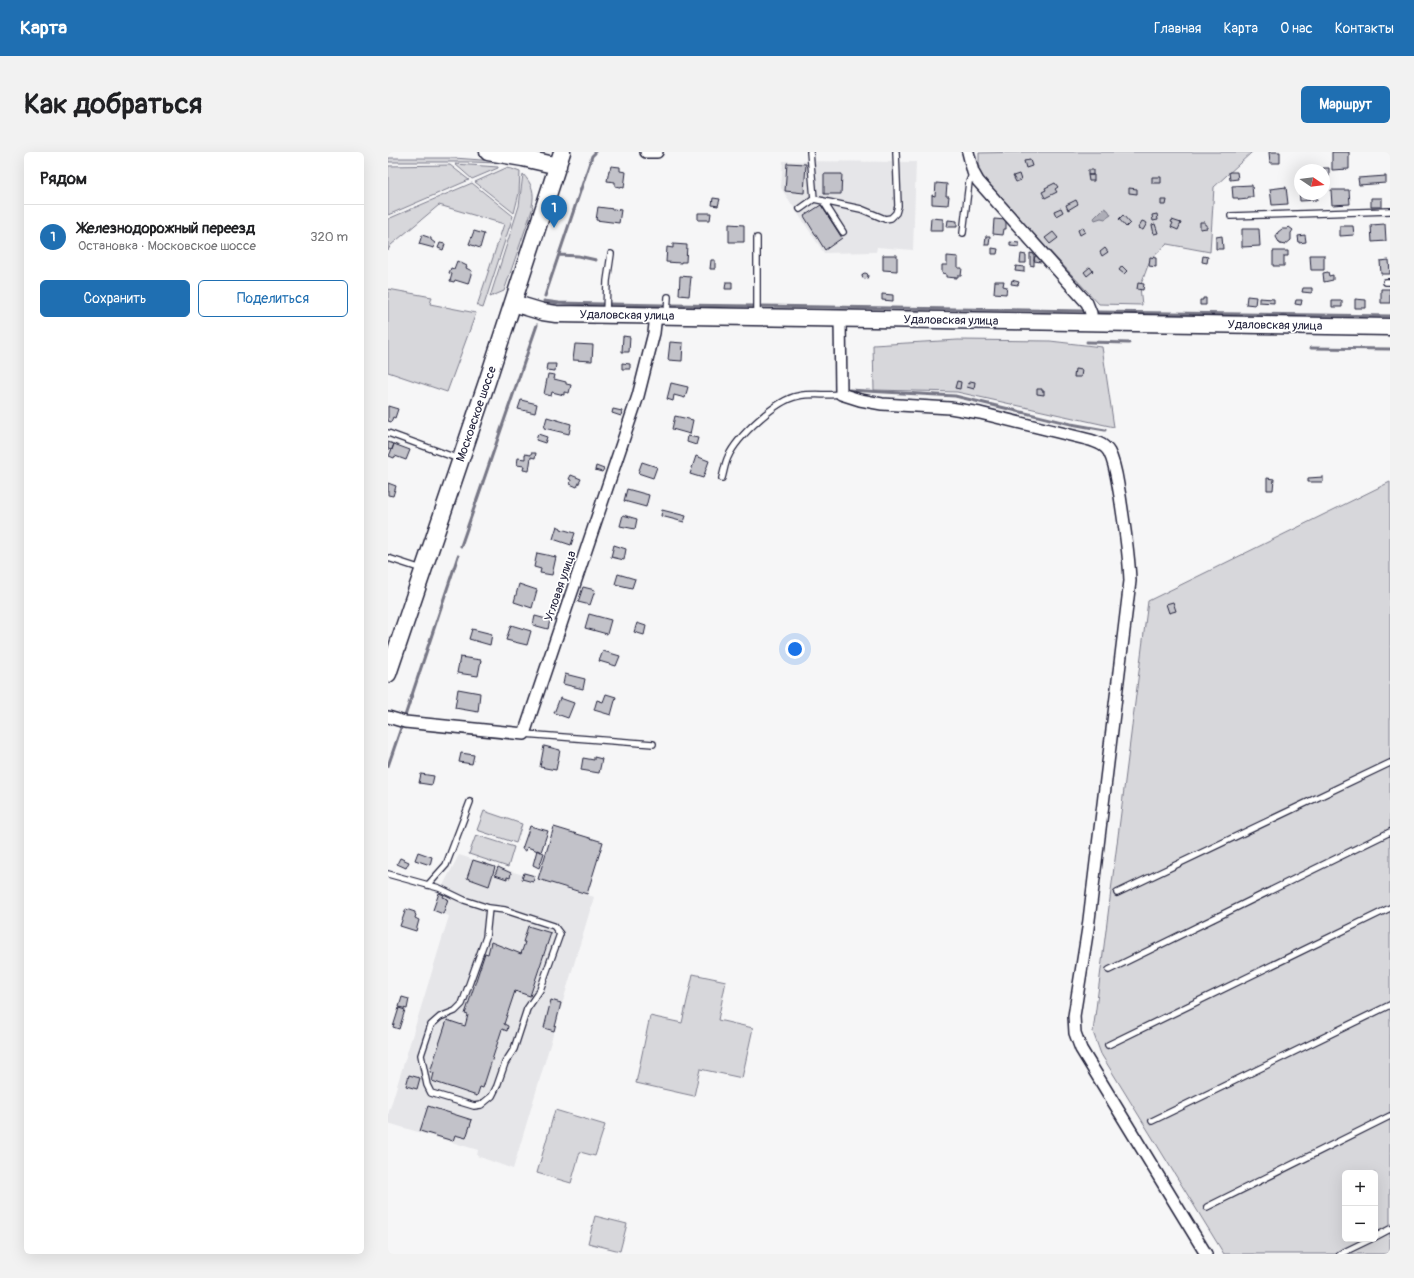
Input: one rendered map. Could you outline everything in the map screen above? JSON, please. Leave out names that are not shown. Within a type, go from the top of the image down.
[{"type":"main road","points":[[488,152],[523,158],[560,159]]},
{"type":"main road","name":"Московское шоссе","points":[[390,663],[461,460],[560,159]]},
{"type":"main road","name":"Удаловская улица","points":[[513,303],[543,312],[606,314],[1390,327]]},
{"type":"street","points":[[646,152],[658,152]]},
{"type":"street","points":[[968,152],[973,172],[978,181],[1088,303],[1091,313],[1091,322]]},
{"type":"street","name":"Угловая улица","points":[[524,734],[638,396],[654,333],[661,315]]},
{"type":"street","points":[[840,318],[841,394],[870,403],[950,408],[980,413],[1082,438],[1104,446],[1108,451],[1115,468],[1130,556],[1130,581],[1088,928],[1074,1016],[1075,1033],[1082,1048],[1206,1254]]},
{"type":"street","points":[[388,717],[405,722],[524,734]]},
{"type":"lane","points":[[810,152],[814,199]]},
{"type":"lane","points":[[800,209],[814,199],[861,209],[885,219],[891,218],[896,213],[898,206],[896,152]]},
{"type":"lane","points":[[963,233],[969,182],[973,172]]},
{"type":"lane","points":[[823,201],[843,232]]},
{"type":"lane","points":[[1231,216],[1390,211]]},
{"type":"lane","points":[[757,238],[757,317]]},
{"type":"lane","points":[[606,314],[611,254]]},
{"type":"lane","points":[[661,315],[668,297]]},
{"type":"lane","points":[[722,478],[728,458],[737,443],[750,428],[777,406],[798,396],[841,394]]},
{"type":"lane","points":[[388,433],[461,460]]},
{"type":"lane","points":[[388,558],[424,569]]},
{"type":"lane","points":[[524,734],[653,744]]},
{"type":"lane","points":[[1117,893],[1390,763]]},
{"type":"lane","points":[[428,885],[446,865],[470,802]]},
{"type":"lane","points":[[1109,970],[1390,832]]},
{"type":"lane","points":[[388,874],[438,888],[464,900],[489,908],[505,910],[554,926],[560,934],[540,990],[527,1009],[514,1049],[505,1063],[497,1086],[492,1096],[481,1105],[474,1106],[431,1093],[427,1085],[421,1055],[431,1025],[440,1017],[455,1011],[462,1004],[486,937],[489,908]]},
{"type":"lane","points":[[1108,1045],[1390,908]]},
{"type":"lane","points":[[1152,1121],[1390,1005]]},
{"type":"lane","points":[[1206,1207],[1390,1116]]},
{"type":"lane","points":[[1378,1235],[1390,1229]]},
{"type":"lane","points":[[1340,1254],[1365,1242]]},
{"type":"shaded area","points":[[1252,152],[1214,187],[1210,252],[1167,244],[1150,260],[1140,287],[1142,305],[1099,304],[979,175],[979,153]]},
{"type":"shaded area","points":[[388,158],[454,158],[495,161],[496,163],[388,162]]},
{"type":"shaded area","points":[[783,161],[916,162],[913,250],[877,247],[876,252],[824,253],[781,188]]},
{"type":"shaded area","points":[[455,164],[498,167],[498,168],[472,179]]},
{"type":"shaded area","points":[[450,165],[469,180],[388,215],[388,166]]},
{"type":"shaded area","points":[[506,168],[520,172],[519,193],[514,213],[475,182]]},
{"type":"shaded area","points":[[523,174],[529,181],[532,188],[533,207],[504,291],[490,297],[519,206]]},
{"type":"shaded area","points":[[472,183],[513,216],[483,308],[477,306],[504,224],[439,205],[391,245],[388,250],[388,219]]},
{"type":"shaded area","points":[[1104,208],[1108,210],[1111,215],[1105,219],[1101,218],[1095,220],[1094,218]]},
{"type":"shaded area","points":[[388,289],[432,297],[430,304],[476,313],[447,392],[388,372]]},
{"type":"shaded area","points":[[958,340],[1050,341],[1102,347],[1114,427],[957,392],[874,390],[873,345]]},
{"type":"shaded area","points":[[1390,482],[1390,1254],[1224,1254],[1101,1054],[1093,1032],[1148,601]]},
{"type":"shaded area","points":[[484,811],[522,824],[516,843],[477,830]]},
{"type":"shaded area","points":[[476,835],[514,847],[508,867],[469,854]]},
{"type":"shaded area","points":[[459,855],[594,897],[513,1169],[477,1156],[478,1150],[388,1123],[388,1115],[449,916],[433,910],[439,893]]},
{"type":"shaded area","points":[[693,974],[726,981],[718,1020],[753,1028],[742,1078],[700,1069],[694,1096],[636,1083],[650,1016],[682,1023]]},
{"type":"shaded area","points":[[555,1110],[605,1125],[595,1156],[580,1152],[571,1183],[537,1173]]},
{"type":"shaded area","points":[[595,1216],[627,1224],[620,1251],[588,1243]]},
{"type":"building","points":[[1269,152],[1280,152],[1280,163],[1270,163]]},
{"type":"building","points":[[1332,152],[1349,152],[1349,169],[1332,170]]},
{"type":"building","points":[[1030,160],[1032,166],[1026,168],[1024,161]]},
{"type":"building","points":[[787,163],[806,164],[804,193],[785,191]]},
{"type":"building","points":[[611,166],[620,167],[620,171],[626,172],[624,188],[615,186],[615,182],[607,181]]},
{"type":"building","points":[[1088,170],[1093,170],[1093,175],[1088,175]]},
{"type":"building","points":[[1229,172],[1237,172],[1238,179],[1230,180]]},
{"type":"building","points":[[824,174],[842,174],[841,194],[824,194]]},
{"type":"building","points":[[1019,174],[1021,180],[1016,182],[1013,176]]},
{"type":"building","points":[[1088,175],[1094,175],[1094,181],[1089,181]]},
{"type":"building","points":[[1386,176],[1386,183],[1359,185],[1358,178]]},
{"type":"building","points":[[1152,177],[1161,177],[1161,183],[1152,183]]},
{"type":"building","points":[[936,183],[947,184],[946,196],[949,196],[948,205],[932,204],[932,195],[935,196]]},
{"type":"building","points":[[1055,183],[1058,187],[1055,189],[1057,192],[1045,198],[1042,192],[1046,190],[1045,188]]},
{"type":"building","points":[[1252,185],[1253,197],[1239,200],[1238,198],[1233,198],[1232,186]]},
{"type":"building","points":[[1286,187],[1288,204],[1272,205],[1270,189]]},
{"type":"building","points":[[1129,188],[1137,189],[1137,194],[1129,193]]},
{"type":"building","points":[[1331,190],[1349,190],[1350,204],[1332,205]]},
{"type":"building","points":[[713,198],[720,199],[718,206],[712,205]]},
{"type":"building","points":[[1371,198],[1382,198],[1382,207],[1371,207]]},
{"type":"building","points":[[1076,200],[1078,204],[1068,210],[1066,205]]},
{"type":"building","points":[[1161,200],[1167,200],[1166,205],[1161,205]]},
{"type":"building","points":[[821,205],[842,238],[825,250],[804,216]]},
{"type":"building","points":[[598,207],[621,210],[619,223],[596,220]]},
{"type":"building","points":[[1061,208],[1063,212],[1056,216],[1054,211]]},
{"type":"building","points":[[698,213],[711,213],[710,220],[698,220]]},
{"type":"building","points":[[1157,214],[1158,220],[1153,221],[1152,215]]},
{"type":"building","points":[[1123,215],[1130,223],[1126,227],[1119,219]]},
{"type":"building","points":[[931,218],[943,219],[943,231],[930,231]]},
{"type":"building","points":[[994,219],[1006,220],[1006,229],[1004,229],[1003,235],[993,234]]},
{"type":"building","points":[[948,220],[957,221],[957,227],[947,227]]},
{"type":"building","points":[[1172,220],[1181,223],[1178,230],[1171,227],[1173,223],[1171,222]]},
{"type":"building","points":[[1142,221],[1147,223],[1143,230],[1138,228]]},
{"type":"building","points":[[1200,222],[1205,222],[1207,228],[1200,229]]},
{"type":"building","points":[[729,224],[744,225],[744,242],[729,242]]},
{"type":"building","points":[[1155,224],[1158,233],[1154,234],[1152,225]]},
{"type":"building","points":[[1385,224],[1386,241],[1372,242],[1371,225]]},
{"type":"building","points":[[1340,226],[1353,226],[1354,235],[1340,236]]},
{"type":"building","points":[[1083,227],[1085,232],[1080,235],[1078,230]]},
{"type":"building","points":[[1289,227],[1293,230],[1291,233],[1291,240],[1285,245],[1280,244],[1276,237],[1278,232]]},
{"type":"building","points":[[1242,229],[1259,229],[1260,246],[1242,247]]},
{"type":"building","points":[[474,231],[484,234],[480,248],[469,244]]},
{"type":"building","points":[[1053,232],[1058,238],[1050,244],[1045,238]]},
{"type":"building","points":[[422,235],[431,238],[431,240],[435,243],[434,248],[419,244]]},
{"type":"building","points":[[1305,235],[1306,242],[1299,243],[1298,236]]},
{"type":"building","points":[[986,236],[990,236],[989,245],[985,245]]},
{"type":"building","points":[[1222,236],[1223,249],[1216,249],[1216,237]]},
{"type":"building","points":[[1010,242],[1019,243],[1019,247],[1010,246]]},
{"type":"building","points":[[440,243],[445,244],[443,250],[438,248]]},
{"type":"building","points":[[673,244],[687,245],[686,262],[666,262],[667,247],[673,248]]},
{"type":"building","points":[[992,248],[998,249],[997,254],[992,254]]},
{"type":"building","points":[[1105,248],[1108,252],[1102,256],[1100,252]]},
{"type":"building","points":[[1273,251],[1288,251],[1288,256],[1284,256],[1284,266],[1273,266]]},
{"type":"building","points":[[1030,253],[1034,254],[1034,266],[1030,265]]},
{"type":"building","points":[[1021,254],[1026,255],[1026,263],[1020,263]]},
{"type":"building","points":[[883,255],[897,255],[897,271],[883,270]]},
{"type":"building","points":[[1310,255],[1324,255],[1324,270],[1311,270]]},
{"type":"building","points":[[947,256],[958,257],[958,268],[962,268],[961,276],[957,276],[957,278],[946,277],[946,274],[942,273],[942,265],[947,265]]},
{"type":"building","points":[[1035,256],[1042,257],[1041,262],[1034,261]]},
{"type":"building","points":[[1203,256],[1208,257],[1207,263],[1202,262]]},
{"type":"building","points":[[1150,257],[1156,258],[1156,267],[1149,266]]},
{"type":"building","points":[[711,260],[715,260],[715,269],[710,269]]},
{"type":"building","points":[[1389,260],[1390,274],[1381,274],[1380,261]]},
{"type":"building","points":[[457,261],[467,266],[466,268],[472,271],[468,284],[455,280],[454,282],[450,281],[452,274],[449,273],[451,268],[454,269]]},
{"type":"building","points":[[1016,266],[1024,267],[1024,272],[1015,271]]},
{"type":"building","points":[[1122,266],[1127,271],[1124,274],[1119,270]]},
{"type":"building","points":[[1090,267],[1093,271],[1087,276],[1084,272]]},
{"type":"building","points":[[1328,272],[1329,276],[1333,275],[1333,280],[1324,282],[1323,273]]},
{"type":"building","points":[[865,273],[868,276],[865,279],[862,276]]},
{"type":"building","points":[[680,276],[691,277],[689,296],[679,295]]},
{"type":"building","points":[[1012,280],[1019,282],[1018,285],[1011,284]]},
{"type":"building","points":[[995,281],[1004,281],[1003,286],[1007,287],[1006,294],[994,293]]},
{"type":"building","points":[[726,282],[732,282],[732,289],[725,289]]},
{"type":"building","points":[[1138,283],[1144,284],[1143,290],[1137,289]]},
{"type":"building","points":[[1303,288],[1312,288],[1312,293],[1302,292]]},
{"type":"building","points":[[1381,289],[1390,289],[1390,303],[1381,303]]},
{"type":"building","points":[[882,294],[893,295],[893,301],[882,300]]},
{"type":"building","points":[[1247,296],[1256,297],[1255,305],[1246,304]]},
{"type":"building","points":[[1203,298],[1206,298],[1206,305],[1200,305],[1200,300],[1203,300]]},
{"type":"building","points":[[1259,298],[1274,299],[1274,303],[1259,302]]},
{"type":"building","points":[[1355,299],[1366,300],[1366,308],[1355,308]]},
{"type":"building","points":[[1296,300],[1302,300],[1301,305],[1295,304]]},
{"type":"building","points":[[1332,301],[1342,301],[1342,307],[1332,307]]},
{"type":"building","points":[[623,336],[630,337],[629,352],[622,352]]},
{"type":"building","points":[[670,342],[683,343],[682,361],[668,360]]},
{"type":"building","points":[[575,344],[593,345],[592,361],[573,360]]},
{"type":"building","points":[[622,363],[630,364],[630,369],[622,369]]},
{"type":"building","points":[[547,364],[556,364],[555,371],[546,370]]},
{"type":"building","points":[[1075,369],[1082,370],[1081,377],[1074,377]]},
{"type":"building","points":[[548,374],[555,375],[554,379],[571,385],[569,393],[564,392],[564,395],[552,392],[551,396],[544,394]]},
{"type":"building","points":[[957,381],[961,382],[960,389],[955,388]]},
{"type":"building","points":[[970,381],[975,382],[974,389],[967,387],[968,383],[970,384]]},
{"type":"building","points":[[671,383],[688,387],[685,398],[674,395],[673,401],[667,399]]},
{"type":"building","points":[[1037,389],[1042,389],[1042,391],[1044,391],[1044,395],[1037,394]]},
{"type":"building","points":[[521,400],[537,404],[535,413],[518,409]]},
{"type":"building","points":[[388,406],[398,409],[395,418],[393,417],[391,422],[388,421]]},
{"type":"building","points":[[613,409],[622,411],[621,416],[612,413]]},
{"type":"building","points":[[675,416],[693,420],[690,434],[672,429]]},
{"type":"building","points":[[547,417],[571,424],[569,434],[544,428]]},
{"type":"building","points":[[538,434],[547,437],[545,443],[536,440]]},
{"type":"building","points":[[688,436],[698,438],[696,445],[687,442]]},
{"type":"building","points":[[388,442],[394,444],[392,450],[388,449]]},
{"type":"building","points":[[394,444],[410,450],[406,460],[395,456],[394,458],[389,456]]},
{"type":"building","points":[[531,453],[536,453],[535,458],[531,457],[529,471],[523,470],[524,466],[517,465],[518,458],[525,459],[525,454],[531,455]]},
{"type":"building","points":[[696,456],[709,461],[703,478],[690,474]]},
{"type":"building","points":[[642,462],[657,467],[653,478],[638,473]]},
{"type":"building","points":[[596,466],[604,469],[602,472],[595,470]]},
{"type":"building","points":[[571,475],[581,479],[577,487],[570,484],[571,480],[569,479]]},
{"type":"building","points":[[1323,477],[1323,482],[1308,482],[1308,478]]},
{"type":"building","points":[[1267,478],[1274,479],[1273,490],[1267,490]]},
{"type":"building","points":[[388,483],[396,486],[393,496],[388,495]]},
{"type":"building","points":[[627,489],[649,495],[646,507],[624,501]]},
{"type":"building","points":[[662,510],[686,516],[684,522],[661,516]]},
{"type":"building","points":[[623,515],[637,519],[635,529],[620,526]]},
{"type":"building","points":[[557,526],[561,529],[575,533],[571,545],[553,539]]},
{"type":"building","points":[[614,545],[626,549],[624,560],[611,557]]},
{"type":"building","points":[[537,553],[556,557],[552,575],[540,573],[541,569],[534,567]]},
{"type":"building","points":[[618,574],[635,579],[632,588],[615,584]]},
{"type":"building","points":[[519,584],[537,590],[532,608],[514,602]]},
{"type":"building","points":[[583,587],[595,590],[590,605],[578,602]]},
{"type":"building","points":[[1173,602],[1176,611],[1169,613],[1166,604]]},
{"type":"building","points":[[589,614],[611,620],[607,634],[585,628]]},
{"type":"building","points":[[535,616],[550,620],[548,629],[533,625]]},
{"type":"building","points":[[637,623],[646,626],[644,635],[634,632]]},
{"type":"building","points":[[511,625],[531,631],[527,645],[506,640]]},
{"type":"building","points":[[472,629],[492,634],[490,645],[469,639]]},
{"type":"building","points":[[603,651],[620,656],[616,666],[599,661]]},
{"type":"building","points":[[460,657],[481,660],[478,676],[457,673]]},
{"type":"building","points":[[565,674],[585,679],[583,689],[563,684]]},
{"type":"building","points":[[458,689],[480,693],[478,712],[455,708]]},
{"type":"building","points":[[606,694],[616,697],[611,715],[594,710],[597,700],[603,702]]},
{"type":"building","points":[[560,698],[574,703],[568,718],[554,713]]},
{"type":"building","points":[[544,746],[560,750],[556,770],[540,767]]},
{"type":"building","points":[[461,753],[474,755],[472,764],[459,762]]},
{"type":"building","points":[[594,757],[602,759],[599,773],[581,770],[583,758],[594,760]]},
{"type":"building","points":[[421,774],[434,776],[432,785],[419,783]]},
{"type":"building","points":[[530,826],[548,831],[541,852],[527,847],[526,851],[522,849]]},
{"type":"building","points":[[554,827],[603,842],[587,894],[538,879]]},
{"type":"building","points":[[537,850],[544,853],[539,868],[533,865]]},
{"type":"building","points":[[418,852],[432,857],[430,865],[415,860]]},
{"type":"building","points":[[400,858],[409,862],[406,868],[397,864]]},
{"type":"building","points":[[473,860],[495,867],[489,886],[467,878]]},
{"type":"building","points":[[498,867],[511,873],[510,878],[507,877],[507,879],[495,875]]},
{"type":"building","points":[[524,873],[535,876],[533,882],[522,879]]},
{"type":"building","points":[[439,893],[448,899],[443,914],[433,910]]},
{"type":"building","points":[[406,909],[415,912],[415,918],[419,920],[416,931],[400,926]]},
{"type":"building","points":[[528,926],[551,933],[530,996],[515,991],[504,1024],[508,1026],[507,1031],[502,1029],[483,1088],[480,1087],[477,1096],[432,1081],[434,1073],[430,1072],[447,1020],[465,1026],[468,1015],[465,1014],[485,953],[488,954],[491,942],[521,954]]},
{"type":"building","points":[[402,997],[409,999],[407,1009],[399,1007]]},
{"type":"building","points":[[551,1000],[561,1003],[554,1031],[544,1028]]},
{"type":"building","points":[[399,1008],[405,1010],[399,1029],[393,1027]]},
{"type":"building","points":[[409,1075],[420,1078],[417,1089],[406,1086]]},
{"type":"building","points":[[428,1106],[472,1120],[466,1138],[455,1135],[453,1141],[420,1131]]},
{"type":"waterway","points":[[545,296],[592,156],[595,153]]},
{"type":"waterway","points":[[559,255],[578,256],[596,260]]},
{"type":"waterway","points":[[544,301],[559,303],[602,304]]},
{"type":"waterway","points":[[610,304],[663,305]]},
{"type":"waterway","points":[[672,305],[754,306]]},
{"type":"waterway","points":[[762,306],[1084,311]]},
{"type":"waterway","points":[[1098,312],[1390,316]]},
{"type":"waterway","points":[[461,546],[537,325]]},
{"type":"waterway","points":[[1087,342],[1129,343]]},
{"type":"waterway","points":[[1311,348],[1390,349]]},
{"type":"waterway","points":[[849,390],[955,396],[1071,424],[1105,430]]},
{"type":"waterway","points":[[405,716],[458,556]]},
{"type":"waterway","points":[[388,766],[401,728]]},
{"type":"place","name":"Железнодорожный переезд","points":[[554,228]]}]
